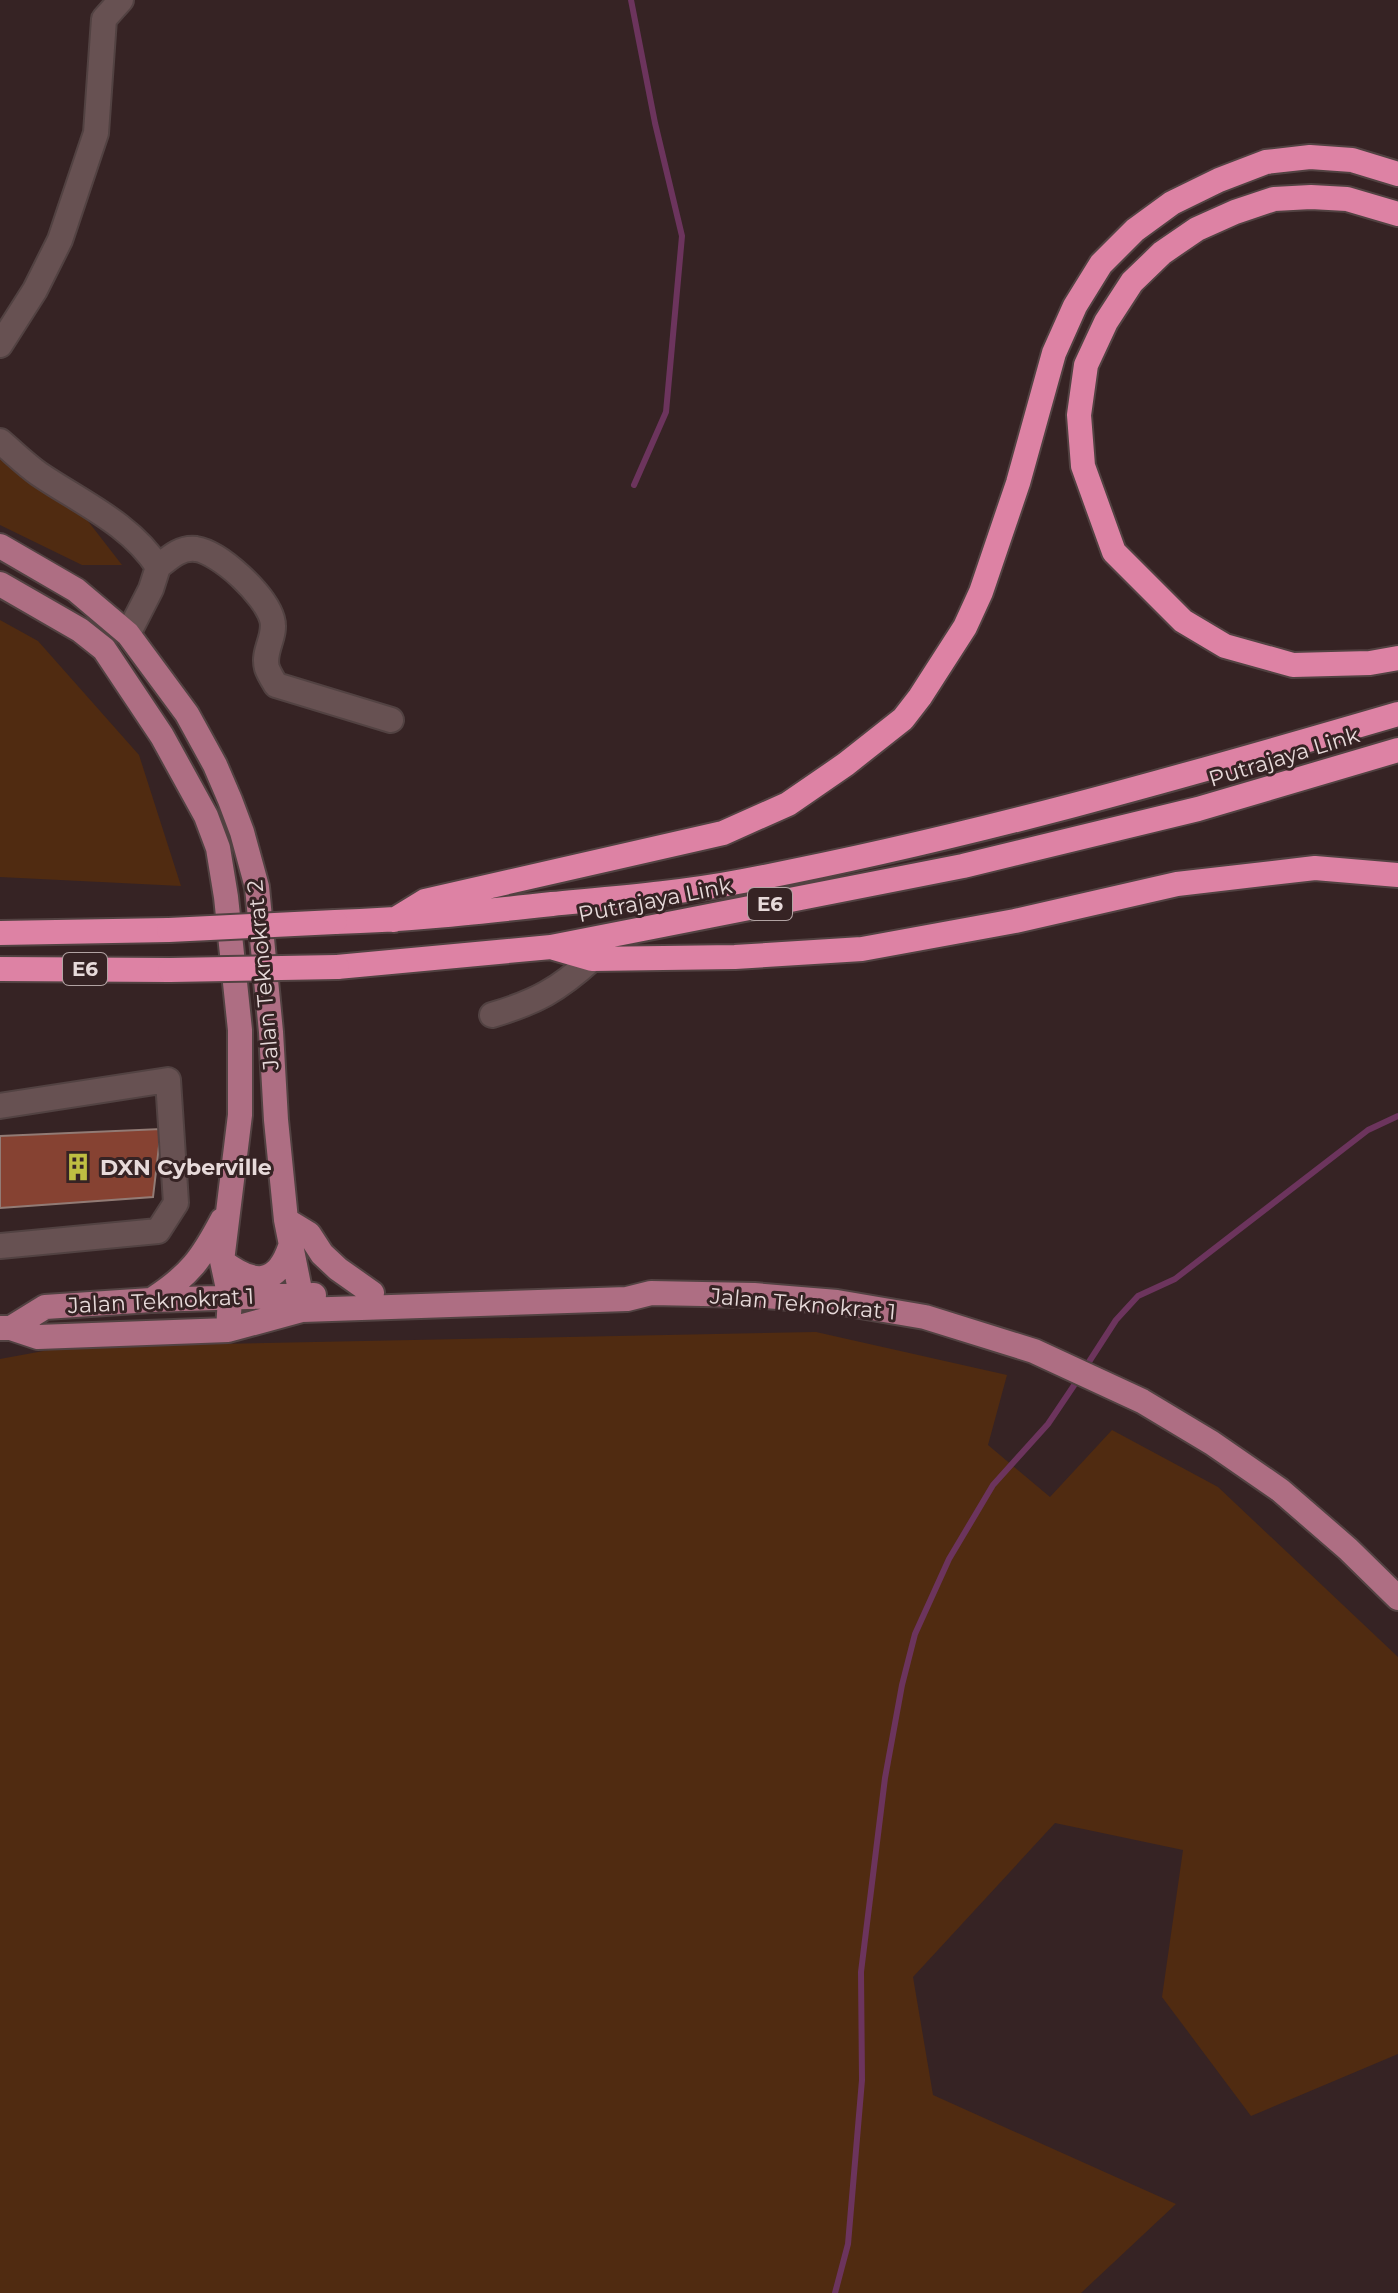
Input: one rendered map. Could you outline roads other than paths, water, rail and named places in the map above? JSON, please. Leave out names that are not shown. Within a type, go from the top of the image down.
[{"type":"highway","points":[[394,920],[425,901],[723,833],[788,804],[846,764],[903,719],[965,627],[981,592],[1018,483],[1054,353],[1075,306],[1101,264],[1135,230],[1172,203],[1266,162],[1310,157],[1352,160],[1398,174]]},
{"type":"highway","points":[[1398,214],[1347,199],[1274,199],[1197,229],[1162,253],[1132,282],[1106,322],[1086,365],[1079,415],[1083,466],[1114,552],[1183,621],[1225,646],[1293,665],[1370,663],[1398,658]]},
{"type":"highway","name":"Putrajaya Link","points":[[0,933],[169,930],[394,920],[741,882],[962,833],[1195,773],[1398,714]]},
{"type":"highway","name":"Putrajaya Link","points":[[0,969],[337,967],[551,947],[963,866],[1198,809],[1398,750]]},
{"type":"highway","points":[[551,947],[592,959],[735,957],[862,949],[1015,921],[1177,884],[1315,868],[1398,875]]},
{"type":"main road","name":"Jalan Teknokrat 2","points":[[0,546],[76,590],[128,634],[187,714],[215,765],[242,832],[257,887],[286,1220],[301,1303]]},
{"type":"main road","name":"Jalan Teknokrat 2","points":[[0,584],[80,630],[104,649],[162,736],[218,848],[240,1030],[240,1115],[222,1261],[230,1298],[228,1330]]},
{"type":"main road","points":[[151,1300],[179,1282],[199,1259],[230,1204]]},
{"type":"main road","points":[[286,1220],[309,1234],[322,1254],[338,1269],[372,1293]]},
{"type":"main road","points":[[222,1261],[251,1278],[266,1278],[277,1271],[290,1247]]},
{"type":"main road","name":"Jalan Teknokrat 1","points":[[6,1328],[38,1337],[228,1330],[301,1303],[372,1293],[629,1284],[651,1293]]},
{"type":"main road","name":"Jalan Teknokrat 1","points":[[6,1328],[45,1307],[230,1298],[301,1303],[627,1299],[651,1293],[754,1295],[837,1302],[925,1317],[1034,1351],[1142,1401],[1212,1443],[1280,1490],[1398,1598]]},
{"type":"lane","points":[[0,345],[35,290],[60,240],[96,133],[104,19],[121,0]]},
{"type":"lane","points":[[0,441],[36,472],[112,520],[148,551],[158,567]]},
{"type":"lane","points":[[128,634],[151,589],[158,567],[177,552],[195,549],[220,558],[240,575],[272,617],[273,630],[266,656],[267,670],[276,685],[391,720]]},
{"type":"lane","points":[[492,1015],[545,996],[566,983],[592,959]]},
{"type":"lane","points":[[0,1106],[168,1080],[176,1203],[158,1231],[0,1246]]},
{"type":"waterway","points":[[631,0],[655,123],[682,236],[666,412],[634,485]]},
{"type":"waterway","points":[[1085,1368],[1116,1320],[1138,1296],[1175,1279],[1368,1130],[1398,1116]]},
{"type":"waterway","points":[[835,2293],[848,2244],[862,2080],[861,1972],[885,1778],[915,1634],[949,1559],[993,1485],[1048,1424],[1079,1378]]},
{"type":"place","name":"DXN Cyberville","points":[[78,1167]]}]
